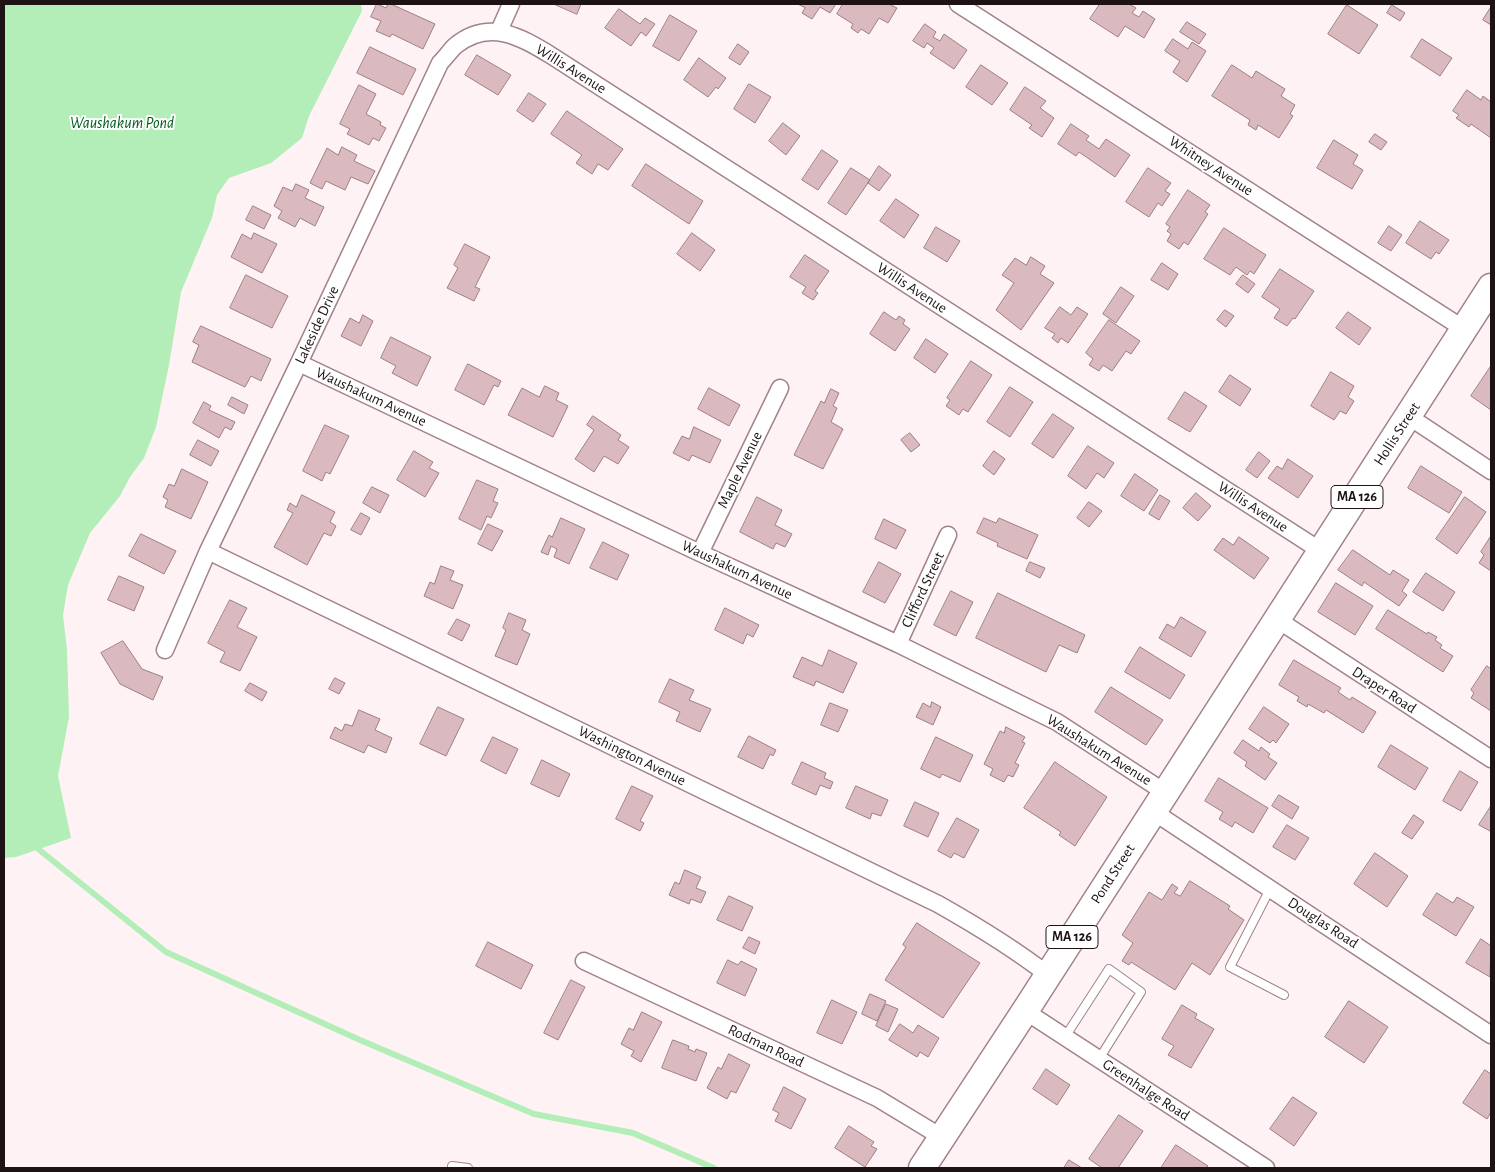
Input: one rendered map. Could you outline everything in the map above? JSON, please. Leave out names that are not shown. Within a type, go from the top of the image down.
[{"type":"main road","name":"Hollis Street","points":[[1222,706],[1491,287]]},
{"type":"main road","name":"Pond Street","points":[[922,1168],[1222,706]]},
{"type":"street","points":[[499,31],[511,4]]},
{"type":"street","name":"Whitney Avenue","points":[[958,4],[1464,329]]},
{"type":"street","name":"Lakeside Drive","points":[[165,650],[208,551],[440,63],[456,46],[475,35],[499,31]]},
{"type":"street","name":"Willis Avenue","points":[[499,31],[526,40],[552,56],[1322,551]]},
{"type":"street","name":"Waushakum Avenue","points":[[299,363],[700,553],[898,644],[1056,722],[1160,802]]},
{"type":"street","name":"Maple Avenue","points":[[700,553],[780,388]]},
{"type":"street","points":[[1408,416],[1491,471]]},
{"type":"street","name":"Clifford Street","points":[[898,644],[948,535]]},
{"type":"street","name":"Washington Avenue","points":[[208,551],[938,904],[980,927],[1016,950],[1048,975]]},
{"type":"street","name":"Draper Road","points":[[1278,620],[1491,759]]},
{"type":"street","name":"Douglas Road","points":[[1160,802],[1270,889],[1491,1035]]},
{"type":"street","name":"Rodman Road","points":[[584,961],[877,1098],[943,1138]]},
{"type":"street","name":"Greenhalge Road","points":[[1025,1011],[1266,1168]]},
{"type":"lane","points":[[1270,889],[1230,967],[1284,995]]},
{"type":"lane","points":[[1065,1037],[1109,969],[1141,992],[1099,1059]]},
{"type":"lane","points":[[452,1166],[468,1168]]},
{"type":"water","name":"Waushakum Pond","points":[[4,4],[361,4],[362,11],[309,116],[302,138],[271,163],[229,178],[217,195],[212,218],[181,292],[156,427],[144,458],[130,477],[120,496],[90,533],[68,585],[63,615],[67,650],[69,717],[58,776],[71,838],[16,857],[4,858]]},
{"type":"building","points":[[377,4],[386,8],[388,4],[391,4],[435,24],[423,49],[392,34],[390,37],[376,31],[381,21],[371,17]]},
{"type":"building","points":[[554,4],[581,4],[577,14]]},
{"type":"building","points":[[798,4],[836,4],[830,13],[820,7],[812,19],[802,13],[805,8]]},
{"type":"building","points":[[843,4],[889,4],[897,8],[888,23],[879,18],[869,34],[861,29],[858,33],[851,28],[853,24],[837,14]]},
{"type":"building","points":[[1100,4],[1129,4],[1136,8],[1132,13],[1139,17],[1143,11],[1155,19],[1144,38],[1125,26],[1118,37],[1090,19]]},
{"type":"building","points":[[1347,5],[1378,25],[1359,54],[1328,34]]},
{"type":"building","points":[[1392,5],[1405,13],[1400,21],[1387,13]]},
{"type":"building","points":[[1491,7],[1491,25],[1483,20]]},
{"type":"building","points":[[619,9],[640,24],[645,18],[655,24],[646,36],[641,32],[631,46],[605,28]]},
{"type":"building","points":[[670,15],[697,31],[679,61],[653,46]]},
{"type":"building","points":[[1187,22],[1206,34],[1199,44],[1180,32]]},
{"type":"building","points":[[925,24],[936,32],[933,37],[940,41],[944,34],[967,50],[954,69],[930,53],[934,48],[927,43],[924,48],[913,41]]},
{"type":"building","points":[[1173,39],[1188,49],[1192,42],[1206,51],[1187,82],[1173,72],[1180,61],[1165,51]]},
{"type":"building","points":[[1422,39],[1452,58],[1440,76],[1411,57]]},
{"type":"building","points":[[738,44],[749,52],[740,65],[729,58]]},
{"type":"building","points":[[370,47],[416,69],[403,95],[357,73]]},
{"type":"building","points":[[477,55],[511,75],[498,95],[465,75]]},
{"type":"building","points":[[699,58],[726,78],[718,89],[716,87],[708,97],[684,80]]},
{"type":"building","points":[[981,65],[1008,83],[992,105],[966,87]]},
{"type":"building","points":[[1232,65],[1252,78],[1256,71],[1285,89],[1281,96],[1295,105],[1290,114],[1293,116],[1279,138],[1258,125],[1256,130],[1248,125],[1250,120],[1212,96]]},
{"type":"building","points":[[749,84],[771,97],[755,123],[734,109]]},
{"type":"building","points":[[359,85],[376,94],[366,114],[381,122],[380,125],[386,128],[379,141],[373,138],[369,145],[347,134],[350,129],[340,124]]},
{"type":"building","points":[[1025,87],[1046,101],[1040,108],[1054,118],[1042,137],[1029,128],[1032,125],[1010,110]]},
{"type":"building","points":[[1467,90],[1481,100],[1483,96],[1491,102],[1491,138],[1471,124],[1469,127],[1456,118],[1459,115],[1453,111]]},
{"type":"building","points":[[529,93],[546,104],[533,122],[517,111]]},
{"type":"building","points":[[567,111],[623,149],[608,170],[598,164],[592,174],[576,163],[582,155],[551,134]]},
{"type":"building","points":[[783,123],[800,136],[786,155],[769,141]]},
{"type":"building","points":[[1071,124],[1089,136],[1086,140],[1099,149],[1106,139],[1130,155],[1115,177],[1079,152],[1076,156],[1058,144]]},
{"type":"building","points":[[1375,134],[1387,142],[1381,150],[1369,142]]},
{"type":"building","points":[[1334,140],[1358,155],[1353,164],[1363,170],[1352,189],[1317,168]]},
{"type":"building","points":[[342,147],[357,155],[354,161],[375,171],[368,184],[351,177],[345,190],[326,181],[322,189],[310,183],[327,148],[338,155]]},
{"type":"building","points":[[822,150],[838,161],[818,190],[802,180]]},
{"type":"building","points":[[646,164],[703,201],[689,224],[632,186]]},
{"type":"building","points":[[879,166],[891,175],[879,191],[868,183]]},
{"type":"building","points":[[851,168],[870,180],[846,215],[828,203]]},
{"type":"building","points":[[1148,168],[1171,183],[1165,191],[1170,194],[1162,206],[1158,203],[1149,217],[1126,202]]},
{"type":"building","points":[[296,184],[309,190],[305,198],[324,207],[315,226],[300,218],[295,227],[278,218],[282,211],[274,206],[283,187],[292,191]]},
{"type":"building","points":[[1188,190],[1210,205],[1205,212],[1208,214],[1188,245],[1184,242],[1179,249],[1167,241],[1171,234],[1167,231],[1170,227],[1166,224]]},
{"type":"building","points":[[896,199],[919,215],[904,238],[880,221]]},
{"type":"building","points":[[253,206],[271,215],[264,229],[246,220]]},
{"type":"building","points":[[1420,221],[1449,240],[1439,254],[1436,252],[1431,259],[1406,243]]},
{"type":"building","points":[[1389,226],[1402,235],[1391,251],[1378,243]]},
{"type":"building","points":[[936,227],[960,241],[947,262],[924,248]]},
{"type":"building","points":[[1224,228],[1266,255],[1254,274],[1250,271],[1247,275],[1236,267],[1230,275],[1204,259]]},
{"type":"building","points":[[254,233],[277,244],[262,273],[231,257],[242,234],[251,239]]},
{"type":"building","points":[[692,233],[715,250],[700,271],[677,254]]},
{"type":"building","points":[[465,244],[490,257],[475,287],[480,289],[474,301],[447,288],[458,268],[454,265]]},
{"type":"building","points":[[805,255],[829,271],[815,291],[818,293],[813,300],[802,293],[806,287],[790,277]]},
{"type":"building","points":[[1031,257],[1045,266],[1040,274],[1054,283],[1021,330],[996,310],[1014,283],[1002,275],[1015,258],[1026,265]]},
{"type":"building","points":[[1162,263],[1178,274],[1168,290],[1151,280]]},
{"type":"building","points":[[1280,269],[1314,291],[1295,319],[1293,318],[1287,326],[1274,318],[1280,309],[1262,297]]},
{"type":"building","points":[[246,275],[288,296],[272,328],[230,308]]},
{"type":"building","points":[[1243,275],[1255,284],[1248,293],[1236,284]]},
{"type":"building","points":[[1121,287],[1134,296],[1116,323],[1103,314]]},
{"type":"building","points":[[1060,307],[1071,315],[1077,307],[1088,314],[1068,343],[1061,338],[1058,343],[1052,338],[1055,334],[1045,328]]},
{"type":"building","points":[[1225,310],[1234,316],[1226,327],[1217,320]]},
{"type":"building","points":[[884,312],[896,320],[899,316],[905,320],[903,324],[910,329],[895,351],[870,334]]},
{"type":"building","points":[[1348,312],[1371,328],[1359,345],[1336,328]]},
{"type":"building","points":[[363,315],[373,321],[361,346],[341,336],[350,318],[359,323]]},
{"type":"building","points":[[1109,320],[1140,341],[1131,354],[1126,351],[1112,371],[1103,365],[1099,371],[1089,365],[1093,359],[1086,353]]},
{"type":"building","points":[[201,326],[271,359],[261,381],[251,376],[245,387],[192,362],[199,345],[193,342]]},
{"type":"building","points":[[391,337],[431,357],[417,386],[392,373],[396,366],[381,358]]},
{"type":"building","points":[[926,339],[948,354],[935,373],[914,358]]},
{"type":"building","points":[[971,361],[992,375],[968,412],[963,409],[959,415],[946,406],[950,400],[947,398]]},
{"type":"building","points":[[468,364],[501,381],[498,387],[494,385],[484,405],[455,390]]},
{"type":"building","points":[[1491,366],[1491,410],[1471,396]]},
{"type":"building","points":[[1331,372],[1354,386],[1348,397],[1354,401],[1346,414],[1340,411],[1334,420],[1311,406]]},
{"type":"building","points":[[1230,375],[1251,389],[1240,406],[1219,392]]},
{"type":"building","points":[[545,386],[559,393],[556,400],[568,406],[553,437],[508,415],[522,388],[539,397]]},
{"type":"building","points":[[1010,387],[1033,402],[1010,437],[987,422]]},
{"type":"building","points":[[709,388],[740,405],[729,426],[698,409]]},
{"type":"building","points":[[831,389],[839,393],[833,406],[837,408],[831,422],[843,429],[823,469],[794,455],[821,401],[824,403]]},
{"type":"building","points":[[1185,392],[1207,406],[1190,432],[1168,419]]},
{"type":"building","points":[[232,397],[248,405],[244,414],[228,405]]},
{"type":"building","points":[[204,402],[211,406],[209,410],[235,422],[231,430],[225,427],[219,438],[193,423]]},
{"type":"building","points":[[1053,414],[1074,428],[1053,458],[1032,444]]},
{"type":"building","points":[[593,416],[621,435],[618,440],[629,447],[618,464],[604,456],[594,472],[575,459],[594,430],[587,425]]},
{"type":"building","points":[[325,425],[349,436],[330,474],[326,472],[322,481],[303,471]]},
{"type":"building","points":[[694,427],[721,440],[710,463],[692,455],[689,461],[673,453],[682,436],[689,439]]},
{"type":"building","points":[[910,433],[920,445],[911,452],[901,440]]},
{"type":"building","points":[[198,440],[219,451],[211,466],[190,455]]},
{"type":"building","points":[[1088,446],[1114,463],[1104,478],[1097,473],[1086,489],[1068,476]]},
{"type":"building","points":[[414,451],[433,462],[429,468],[439,473],[425,497],[397,480]]},
{"type":"building","points":[[994,451],[1005,459],[994,475],[983,466]]},
{"type":"building","points":[[1259,452],[1270,461],[1257,478],[1246,470]]},
{"type":"building","points":[[1288,459],[1313,476],[1298,498],[1268,478],[1277,466],[1282,469]]},
{"type":"building","points":[[1421,466],[1462,492],[1449,513],[1408,488]]},
{"type":"building","points":[[182,469],[208,482],[191,519],[165,507],[168,500],[163,497],[169,484],[174,486]]},
{"type":"building","points":[[1135,474],[1158,490],[1144,511],[1121,496]]},
{"type":"building","points":[[477,480],[498,489],[493,501],[498,503],[491,518],[487,516],[481,530],[459,519]]},
{"type":"building","points":[[372,487],[389,495],[380,513],[363,503]]},
{"type":"building","points":[[1196,493],[1211,506],[1198,521],[1183,508]]},
{"type":"building","points":[[302,495],[335,512],[330,522],[336,526],[331,536],[324,533],[307,565],[274,547],[293,513],[287,510],[290,503],[296,507]]},
{"type":"building","points":[[1160,495],[1170,501],[1159,520],[1149,514]]},
{"type":"building","points":[[757,497],[782,510],[775,525],[792,534],[785,547],[776,543],[773,549],[740,532]]},
{"type":"building","points":[[1465,497],[1486,512],[1457,554],[1436,539]]},
{"type":"building","points":[[1089,502],[1102,511],[1089,527],[1077,518]]},
{"type":"building","points":[[361,513],[370,518],[361,535],[351,530]]},
{"type":"building","points":[[561,518],[585,529],[569,564],[554,557],[557,549],[551,546],[548,555],[541,552],[549,535],[552,537]]},
{"type":"building","points":[[984,518],[996,523],[999,518],[1038,535],[1027,559],[997,546],[998,543],[977,533]]},
{"type":"building","points":[[884,519],[906,530],[896,549],[875,539]]},
{"type":"building","points":[[488,524],[503,531],[492,551],[478,544]]},
{"type":"building","points":[[141,534],[176,551],[164,574],[129,556]]},
{"type":"building","points":[[1491,536],[1491,571],[1479,563],[1484,555],[1481,552]]},
{"type":"building","points":[[1239,537],[1269,558],[1254,579],[1214,550],[1223,538],[1233,545]]},
{"type":"building","points":[[603,542],[629,555],[617,580],[590,568]]},
{"type":"building","points":[[1353,550],[1390,575],[1393,570],[1409,580],[1402,591],[1407,595],[1399,606],[1364,582],[1362,586],[1338,570]]},
{"type":"building","points":[[879,562],[901,574],[885,603],[863,592]]},
{"type":"building","points":[[1030,562],[1045,568],[1040,578],[1026,571]]},
{"type":"building","points":[[441,566],[454,571],[450,580],[463,585],[453,609],[424,596],[430,582],[434,584]]},
{"type":"building","points":[[1426,573],[1455,592],[1443,611],[1413,592]]},
{"type":"building","points":[[119,576],[144,587],[134,611],[108,600]]},
{"type":"building","points":[[1336,583],[1373,606],[1355,635],[1318,612]]},
{"type":"building","points":[[951,591],[973,602],[956,636],[934,625]]},
{"type":"building","points":[[998,593],[1085,635],[1077,653],[1059,645],[1046,672],[976,638]]},
{"type":"building","points":[[230,600],[247,608],[237,627],[257,637],[240,671],[220,662],[225,652],[208,643]]},
{"type":"building","points":[[725,608],[759,625],[753,637],[747,634],[743,644],[715,630]]},
{"type":"building","points":[[1388,610],[1427,634],[1428,632],[1437,637],[1435,640],[1442,645],[1440,648],[1453,656],[1443,672],[1376,629]]},
{"type":"building","points":[[509,613],[526,620],[522,630],[530,634],[517,665],[495,656],[506,630],[503,628]]},
{"type":"building","points":[[1181,617],[1206,632],[1191,657],[1159,638],[1167,624],[1174,628]]},
{"type":"building","points":[[457,619],[470,625],[462,641],[448,634]]},
{"type":"building","points":[[123,641],[142,669],[163,677],[153,700],[120,684],[101,653]]},
{"type":"building","points":[[1140,647],[1185,675],[1170,699],[1125,672]]},
{"type":"building","points":[[829,650],[857,663],[843,693],[816,681],[814,686],[793,677],[802,657],[822,666]]},
{"type":"building","points":[[1294,660],[1341,688],[1338,692],[1350,700],[1352,697],[1376,712],[1363,733],[1326,710],[1324,713],[1308,704],[1307,707],[1297,701],[1299,697],[1279,685]]},
{"type":"building","points":[[1487,666],[1491,669],[1491,711],[1471,698],[1474,693],[1471,690]]},
{"type":"building","points":[[335,678],[345,683],[339,694],[329,689]]},
{"type":"building","points":[[670,679],[694,690],[689,700],[711,709],[700,732],[676,721],[680,712],[659,702]]},
{"type":"building","points":[[250,683],[267,692],[262,701],[245,691]]},
{"type":"building","points":[[1111,687],[1163,720],[1146,745],[1095,712]]},
{"type":"building","points":[[932,702],[941,707],[933,725],[916,717],[923,703],[930,707]]},
{"type":"building","points":[[830,703],[848,710],[838,732],[821,725]]},
{"type":"building","points":[[438,707],[464,719],[446,756],[420,744]]},
{"type":"building","points":[[1264,707],[1289,724],[1276,743],[1273,740],[1270,743],[1249,729]]},
{"type":"building","points":[[359,710],[380,719],[375,730],[392,738],[386,753],[368,745],[364,753],[330,738],[335,727],[342,731],[345,724],[352,726]]},
{"type":"building","points":[[1006,727],[1025,737],[1022,742],[1025,743],[1015,763],[1019,765],[1013,777],[1008,775],[1004,782],[990,775],[993,769],[984,764],[1000,731],[1004,733]]},
{"type":"building","points":[[749,736],[776,750],[773,756],[770,754],[763,769],[738,757]]},
{"type":"building","points":[[493,737],[518,749],[506,774],[481,761]]},
{"type":"building","points":[[936,737],[973,755],[960,782],[942,774],[940,778],[921,769]]},
{"type":"building","points":[[1243,740],[1259,751],[1261,747],[1270,754],[1268,757],[1277,763],[1265,780],[1245,766],[1247,762],[1234,753]]},
{"type":"building","points":[[1391,745],[1428,768],[1415,790],[1378,767]]},
{"type":"building","points":[[542,760],[570,774],[559,797],[531,784]]},
{"type":"building","points":[[802,762],[826,773],[824,778],[833,782],[830,789],[820,785],[816,795],[792,784]]},
{"type":"building","points":[[1055,762],[1107,797],[1075,846],[1059,835],[1061,832],[1024,808]]},
{"type":"building","points":[[1460,771],[1478,782],[1461,811],[1443,801]]},
{"type":"building","points":[[1219,778],[1268,808],[1253,833],[1235,822],[1232,827],[1219,819],[1223,812],[1205,801]]},
{"type":"building","points":[[632,786],[653,796],[640,821],[644,823],[640,831],[616,819]]},
{"type":"building","points":[[856,786],[888,800],[881,816],[872,813],[870,819],[846,808]]},
{"type":"building","points":[[1279,795],[1299,807],[1292,819],[1272,806]]},
{"type":"building","points":[[915,802],[939,813],[928,837],[904,826]]},
{"type":"building","points":[[1491,806],[1491,829],[1490,831],[1479,825]]},
{"type":"building","points":[[1414,815],[1424,822],[1412,839],[1402,833]]},
{"type":"building","points":[[957,818],[979,830],[964,858],[954,853],[951,858],[938,851]]},
{"type":"building","points":[[1287,825],[1309,838],[1295,860],[1273,847]]},
{"type":"building","points":[[1375,853],[1408,876],[1387,907],[1354,884]]},
{"type":"building","points":[[685,870],[701,877],[696,888],[706,892],[701,903],[691,899],[689,904],[669,895],[675,882],[679,884]]},
{"type":"building","points":[[1190,881],[1230,906],[1228,909],[1244,920],[1210,975],[1192,963],[1175,990],[1131,962],[1129,965],[1122,961],[1133,943],[1122,935],[1149,892],[1162,900],[1172,884],[1178,888],[1174,893],[1180,896]]},
{"type":"building","points":[[1437,893],[1453,903],[1457,897],[1474,907],[1456,936],[1423,915]]},
{"type":"building","points":[[729,896],[753,907],[742,931],[717,920]]},
{"type":"building","points":[[917,923],[980,963],[943,1018],[885,980],[906,947],[903,945]]},
{"type":"building","points":[[749,937],[760,942],[755,954],[743,948]]},
{"type":"building","points":[[1481,939],[1491,946],[1490,977],[1466,963]]},
{"type":"building","points":[[488,942],[533,965],[521,989],[476,966]]},
{"type":"building","points":[[728,960],[738,965],[741,961],[757,969],[745,996],[717,983]]},
{"type":"building","points":[[571,980],[585,987],[558,1040],[544,1033]]},
{"type":"building","points":[[870,994],[886,1001],[877,1021],[862,1014]]},
{"type":"building","points":[[832,1000],[857,1012],[842,1044],[817,1033]]},
{"type":"building","points":[[1349,1001],[1388,1027],[1364,1063],[1325,1037]]},
{"type":"building","points":[[886,1004],[898,1009],[888,1032],[876,1026]]},
{"type":"building","points":[[1182,1005],[1197,1014],[1195,1018],[1214,1029],[1191,1068],[1168,1055],[1174,1046],[1162,1039]]},
{"type":"building","points":[[642,1012],[662,1022],[641,1062],[631,1056],[634,1051],[621,1044],[629,1028],[633,1030]]},
{"type":"building","points":[[900,1024],[913,1033],[918,1025],[939,1038],[928,1057],[920,1052],[917,1057],[889,1040]]},
{"type":"building","points":[[673,1040],[689,1046],[688,1049],[695,1052],[696,1049],[707,1053],[696,1081],[662,1068]]},
{"type":"building","points":[[729,1054],[750,1065],[736,1093],[731,1091],[727,1099],[707,1088],[718,1067],[721,1069]]},
{"type":"building","points":[[1046,1069],[1070,1085],[1057,1105],[1033,1089]]},
{"type":"building","points":[[1485,1070],[1491,1074],[1491,1112],[1487,1119],[1463,1103]]},
{"type":"building","points":[[784,1087],[806,1099],[791,1129],[775,1121],[779,1113],[773,1110]]},
{"type":"building","points":[[1293,1097],[1317,1113],[1294,1146],[1270,1129]]},
{"type":"building","points":[[1119,1115],[1143,1131],[1118,1168],[1102,1168],[1089,1159]]},
{"type":"building","points":[[849,1126],[874,1142],[871,1146],[877,1149],[865,1167],[835,1148]]},
{"type":"building","points":[[1176,1145],[1208,1166],[1206,1168],[1161,1168]]},
{"type":"building","points":[[1069,1160],[1082,1168],[1064,1168]]},
{"type":"waterway","points":[[32,844],[166,952],[360,1040],[534,1114],[633,1133],[714,1168]]}]
